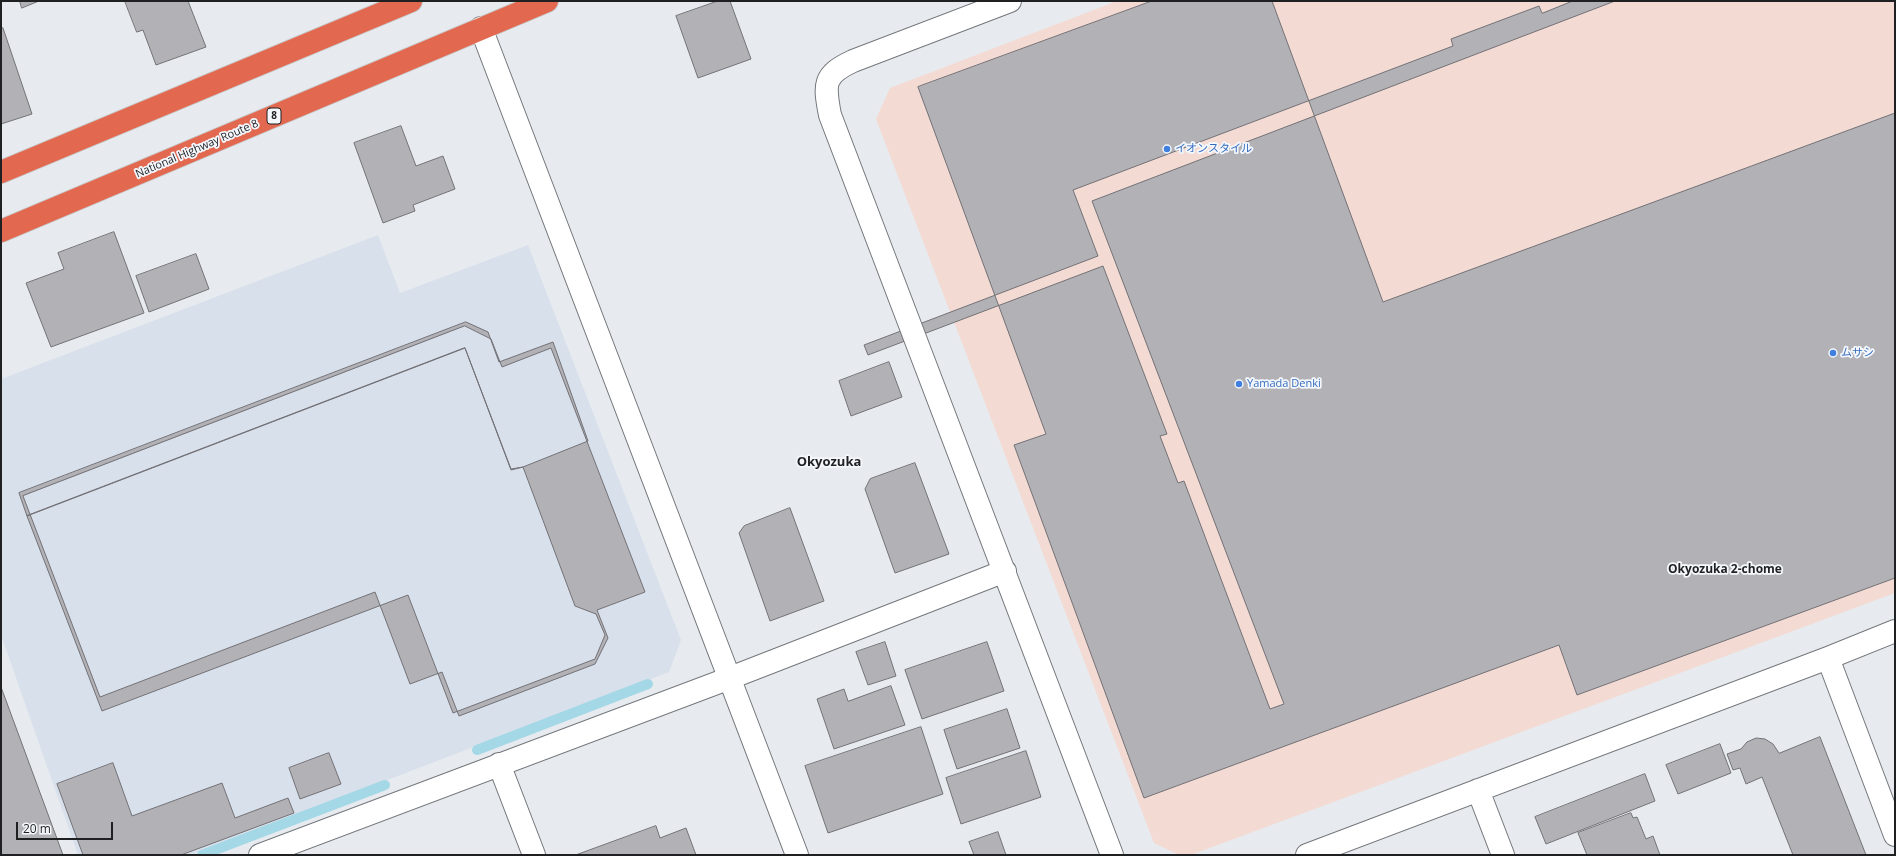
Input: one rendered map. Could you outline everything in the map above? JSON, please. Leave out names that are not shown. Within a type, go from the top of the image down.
[{"type":"highway","points":[[1,172],[411,1]]},
{"type":"highway","name":"National Highway Route 8","points":[[1,231],[547,1]]},
{"type":"street","points":[[1010,1],[838,68],[827,80],[826,94],[830,115],[1112,855]]},
{"type":"street","points":[[481,28],[797,855]]},
{"type":"street","points":[[260,855],[291,849],[499,764],[730,678],[1005,571]]},
{"type":"street","points":[[1307,855],[1828,658],[1895,631]]},
{"type":"street","points":[[1828,658],[1895,835]]},
{"type":"street","points":[[499,764],[534,855]]},
{"type":"street","points":[[1478,790],[1503,855]]},
{"type":"shaded area","points":[[1117,1],[1895,1],[1895,593],[1191,855],[1179,855],[1154,843],[876,119],[890,88]]},
{"type":"shaded area","points":[[378,235],[400,293],[528,245],[681,640],[669,672],[192,855],[78,855],[1,635],[1,379]]},
{"type":"building","points":[[20,1],[39,1],[22,8]]},
{"type":"building","points":[[125,1],[188,1],[206,47],[156,65],[143,30],[137,32]]},
{"type":"building","points":[[718,1],[730,1],[751,59],[698,78],[676,16]]},
{"type":"building","points":[[1152,1],[1272,1],[1383,302],[1895,113],[1895,578],[1577,695],[1559,645],[1144,798],[1014,445],[1046,434],[918,87]]},
{"type":"building","points":[[1573,1],[1615,1],[1092,201],[1284,704],[1270,709],[1184,481],[1178,483],[1160,436],[1167,434],[1103,266],[868,355],[864,345],[1098,256],[1073,190],[1453,46],[1451,39],[1539,6],[1542,13]]},
{"type":"building","points":[[3,28],[32,114],[1,124],[1,29]]},
{"type":"building","points":[[401,126],[416,166],[443,156],[455,189],[413,205],[415,211],[383,223],[354,143]]},
{"type":"building","points":[[114,232],[144,313],[51,347],[26,283],[64,269],[58,253]]},
{"type":"building","points":[[196,254],[209,289],[149,312],[136,276]]},
{"type":"building","points":[[466,322],[488,332],[499,362],[553,342],[588,441],[523,467],[511,469],[465,348],[27,516],[19,493]]},
{"type":"building","points":[[465,326],[491,339],[502,367],[551,348],[645,592],[597,610],[608,638],[595,664],[459,716],[442,672],[410,684],[375,592],[100,697],[23,496]]},
{"type":"building","points":[[465,348],[511,470],[523,467],[575,606],[596,614],[605,635],[595,659],[453,713],[408,595],[102,711],[27,516]]},
{"type":"building","points":[[889,362],[902,397],[851,416],[839,381]]},
{"type":"building","points":[[915,463],[949,554],[895,573],[865,489],[870,479]]},
{"type":"building","points":[[790,508],[824,601],[770,621],[739,533],[744,526]]},
{"type":"building","points":[[885,642],[896,676],[868,685],[856,652]]},
{"type":"building","points":[[987,642],[1004,691],[922,719],[905,670]]},
{"type":"building","points":[[891,686],[905,725],[834,749],[817,699],[844,689],[848,701]]},
{"type":"building","points":[[1,687],[63,855],[1,855]]},
{"type":"building","points":[[1007,709],[1020,748],[957,769],[944,730]]},
{"type":"building","points":[[921,727],[943,794],[828,833],[805,766]]},
{"type":"building","points":[[1820,737],[1866,855],[1793,855],[1762,777],[1746,784],[1740,768],[1733,770],[1727,754],[1741,749],[1747,742],[1756,738],[1765,739],[1773,744],[1779,753]]},
{"type":"building","points":[[1720,744],[1731,773],[1678,794],[1666,765]]},
{"type":"building","points":[[1026,751],[1041,797],[961,824],[946,778]]},
{"type":"building","points":[[329,753],[341,784],[300,799],[289,768]]},
{"type":"building","points":[[113,763],[132,816],[222,783],[235,818],[288,798],[294,813],[181,855],[83,855],[57,784]]},
{"type":"building","points":[[1645,774],[1655,801],[1546,844],[1535,817]]},
{"type":"building","points":[[1631,813],[1633,818],[1637,817],[1646,839],[1653,836],[1660,855],[1587,855],[1578,833]]},
{"type":"building","points":[[656,826],[660,838],[686,828],[696,855],[576,855]]},
{"type":"building","points":[[998,832],[1006,855],[974,855],[969,842]]},
{"type":"waterway","points":[[477,750],[648,684]]},
{"type":"waterway","points":[[202,855],[385,785]]},
{"type":"place","name":"イオンスタイル","points":[[1167,149]]},
{"type":"place","name":"ムサシ","points":[[1833,353]]},
{"type":"place","name":"Yamada Denki","points":[[1239,384]]},
{"type":"district","name":"Okyozuka","points":[[829,462]]},
{"type":"district","name":"Okyozuka 2-chome","points":[[1725,570]]}]
